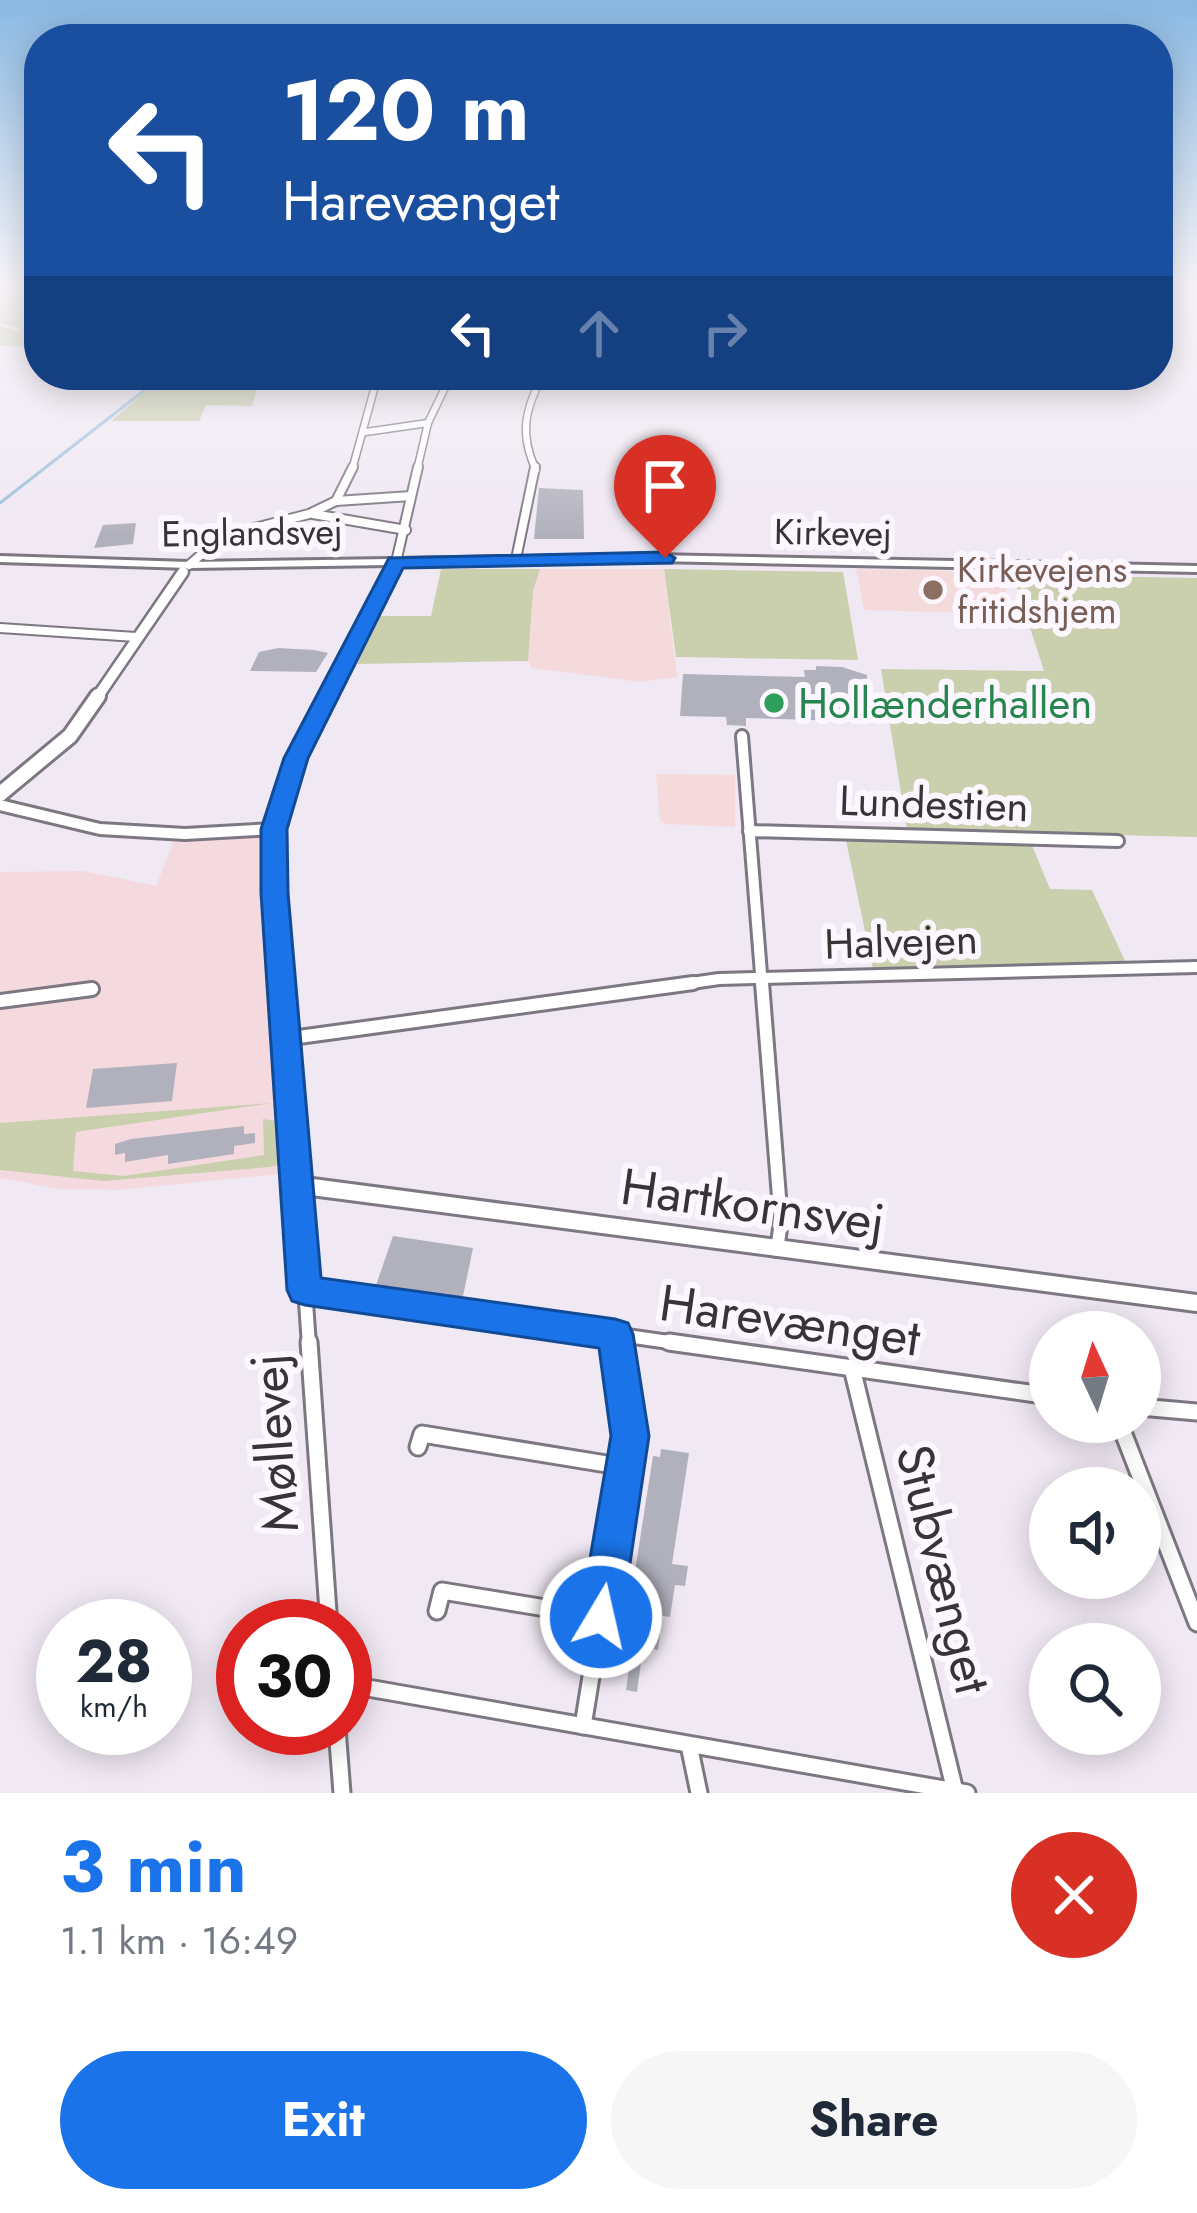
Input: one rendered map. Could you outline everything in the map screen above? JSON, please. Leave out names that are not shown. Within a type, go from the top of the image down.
[{"type":"main road","name":"Kirkevej","points":[[396,562],[516,559],[1197,569]]},
{"type":"main road","name":"Englandsvej","points":[[0,563],[186,569],[370,568],[396,562]]},
{"type":"street","points":[[336,501],[366,432],[375,390]]},
{"type":"street","points":[[396,562],[428,423],[444,390]]},
{"type":"street","points":[[516,559],[536,469],[524,446],[526,407],[535,390]]},
{"type":"street","points":[[366,432],[428,423]]},
{"type":"street","points":[[0,794],[70,736],[186,569],[223,536],[309,514],[336,501],[411,496]]},
{"type":"street","points":[[309,514],[406,530]]},
{"type":"street","name":"Møllevej","points":[[327,1599],[284,1039],[274,829],[296,758],[396,562]]},
{"type":"street","points":[[0,628],[136,637]]},
{"type":"street","points":[[742,736],[781,1222],[777,1250]]},
{"type":"street","points":[[0,806],[100,829],[185,834],[274,829]]},
{"type":"street","name":"Lundestien","points":[[748,831],[1118,842]]},
{"type":"street","name":"Halvejen","points":[[284,1039],[760,977],[1197,967]]},
{"type":"street","points":[[0,1000],[92,989]]},
{"type":"street","name":"Hartkornsvej","points":[[298,1190],[312,1187],[1197,1303]]},
{"type":"street","name":"Harevænget","points":[[305,1290],[1029,1393]]},
{"type":"street","points":[[583,1726],[630,1436],[615,1334]]},
{"type":"street","name":"Stubvænget","points":[[852,1368],[961,1792]]},
{"type":"street","points":[[1161,1409],[1197,1412]]},
{"type":"street","points":[[418,1447],[422,1434],[625,1467]]},
{"type":"street","points":[[1127,1443],[1197,1623]]},
{"type":"street","points":[[437,1611],[442,1591],[601,1617]]},
{"type":"street","points":[[372,1689],[961,1792]]},
{"type":"street","points":[[689,1745],[699,1793]]},
{"type":"street","points":[[339,1755],[342,1793]]},
{"type":"shaded area","points":[[540,569],[664,569],[677,677],[640,682],[532,668],[528,661],[533,591]]},
{"type":"shaded area","name":"Kirkevejens fritidshjem","points":[[856,569],[1000,572],[1012,609],[1006,614],[864,610]]},
{"type":"shaded area","points":[[656,774],[735,775],[735,827],[665,824],[660,820]]},
{"type":"shaded area","points":[[175,838],[265,838],[278,1174],[118,1190],[60,1189],[0,1178],[0,872],[84,871],[156,886]]},
{"type":"green space","points":[[147,390],[257,390],[252,406],[206,405],[199,421],[111,421]]},
{"type":"green space","points":[[441,569],[540,569],[533,591],[528,661],[357,664],[378,616],[431,616]]},
{"type":"green space","points":[[664,569],[843,572],[858,660],[676,657]]},
{"type":"green space","points":[[1013,575],[1197,578],[1197,837],[907,830],[881,669],[1044,671]]},
{"type":"green space","points":[[845,836],[1031,843],[1050,889],[1092,890],[1126,963],[873,969]]},
{"type":"green space","points":[[272,1103],[76,1132],[73,1171],[124,1176],[264,1155],[263,1119],[277,1121],[281,1164],[270,1167],[104,1181],[0,1170],[0,1123]]},
{"type":"building","points":[[539,488],[583,490],[584,539],[534,539]]},
{"type":"building","points":[[136,523],[133,544],[94,548],[103,525]]},
{"type":"building","points":[[278,648],[328,653],[316,672],[250,671],[259,652]]},
{"type":"building","name":"Hollænderhallen","points":[[816,666],[867,675],[868,711],[844,710],[845,721],[746,718],[746,726],[727,725],[726,717],[680,716],[683,674],[805,677],[804,670],[816,670]]},
{"type":"building","points":[[177,1063],[172,1101],[86,1108],[93,1069]]},
{"type":"building","points":[[244,1126],[244,1134],[255,1133],[255,1143],[234,1146],[234,1154],[168,1164],[168,1155],[125,1162],[125,1153],[115,1155],[115,1144],[131,1139]]},
{"type":"building","points":[[393,1236],[473,1248],[462,1301],[375,1288]]},
{"type":"building","points":[[661,1449],[689,1453],[672,1564],[688,1566],[685,1586],[675,1585],[670,1617],[662,1616],[658,1650],[643,1647],[637,1692],[626,1690],[631,1656],[622,1654],[653,1456],[660,1457]]},
{"type":"waterway","points":[[0,503],[145,390]]},
{"type":"place","name":"Kirkevejens fritidshjem","points":[[933,590]]},
{"type":"place","name":"Hollænderhallen","points":[[774,703]]},
{"type":"route","points":[[601,1617],[630,1436],[615,1334],[305,1290],[274,893],[274,829],[296,758],[396,562],[665,558]]}]
